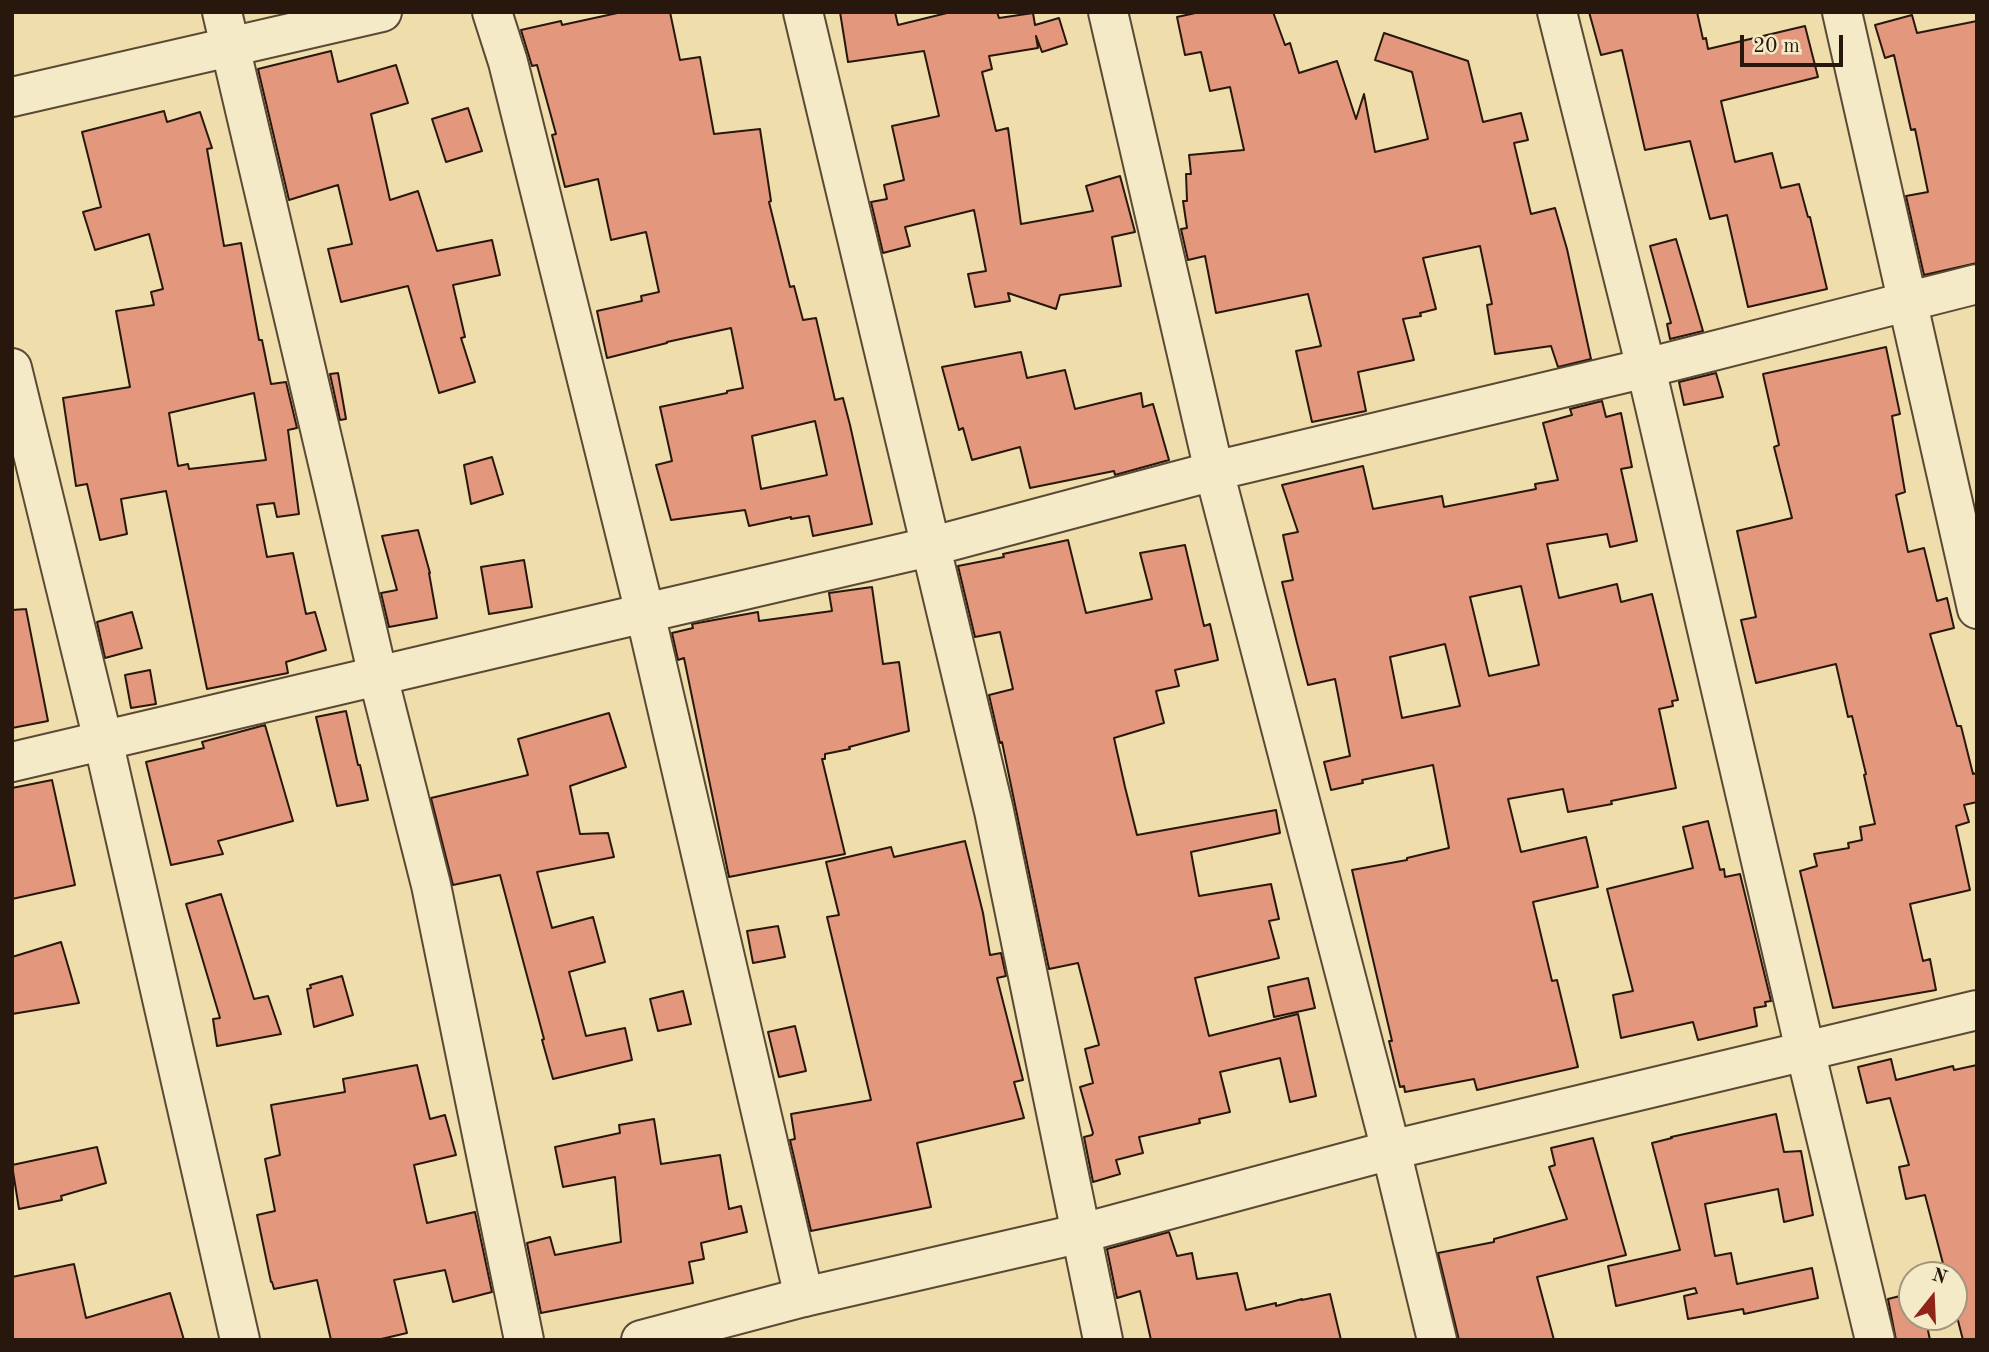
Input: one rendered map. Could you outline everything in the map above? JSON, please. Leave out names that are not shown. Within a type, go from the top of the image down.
[{"type":"street","points":[[12,97],[226,29],[382,12]]},
{"type":"street","points":[[492,12],[508,62],[645,613],[804,1297]]},
{"type":"street","points":[[803,12],[994,811],[1103,1340]]},
{"type":"street","points":[[1108,12],[1214,471],[1391,1150],[1437,1340]]},
{"type":"street","points":[[1557,12],[1646,368],[1875,1340]]},
{"type":"street","points":[[1842,12],[1977,609]]},
{"type":"street","points":[[226,29],[431,885],[524,1340]]},
{"type":"street","points":[[12,762],[929,547],[1214,471],[1646,368],[1977,284]]},
{"type":"street","points":[[12,368],[103,740],[240,1340]]},
{"type":"street","points":[[641,1340],[804,1297],[1082,1233],[1391,1150],[1977,1010]]},
{"type":"building","points":[[622,12],[670,12],[680,60],[700,57],[714,134],[760,129],[771,201],[769,202],[790,287],[794,286],[803,320],[816,318],[835,400],[843,398],[872,524],[813,536],[809,516],[749,526],[745,510],[671,520],[656,465],[672,461],[660,407],[743,388],[731,328],[607,358],[597,311],[642,301],[641,296],[659,292],[646,232],[611,240],[598,179],[565,187],[552,135],[556,134],[537,65],[532,66],[521,30],[561,21],[562,25]],"holes":[[[815,421],[827,475],[761,489],[752,436]]]},
{"type":"building","points":[[840,12],[895,12],[898,25],[951,12],[997,12],[999,18],[1033,13],[1035,25],[1059,18],[1067,44],[1042,52],[1036,36],[1038,48],[989,56],[992,69],[982,72],[996,131],[1008,128],[1021,224],[1093,211],[1086,186],[1120,176],[1135,232],[1112,237],[1121,286],[1060,295],[1056,309],[1008,293],[1010,301],[975,307],[968,274],[986,271],[974,210],[905,227],[910,246],[883,253],[871,202],[887,199],[884,185],[904,180],[892,126],[939,116],[924,51],[848,62]]},
{"type":"building","points":[[1200,12],[1273,12],[1285,45],[1290,43],[1299,73],[1337,61],[1356,119],[1364,94],[1375,152],[1428,139],[1412,72],[1375,60],[1384,33],[1468,61],[1483,122],[1521,113],[1528,140],[1514,143],[1531,214],[1555,208],[1567,249],[1591,359],[1558,367],[1551,346],[1495,354],[1487,305],[1492,304],[1480,246],[1423,258],[1436,309],[1420,313],[1421,316],[1403,319],[1414,360],[1358,372],[1366,411],[1312,422],[1296,351],[1321,346],[1308,294],[1216,313],[1205,256],[1188,260],[1181,229],[1187,228],[1183,201],[1187,201],[1186,174],[1191,174],[1189,155],[1244,150],[1230,87],[1210,91],[1201,52],[1185,55],[1177,17]]},
{"type":"building","points":[[1589,12],[1697,12],[1708,49],[1805,26],[1818,77],[1721,101],[1735,162],[1772,153],[1781,188],[1799,184],[1810,217],[1827,289],[1748,307],[1727,215],[1710,219],[1690,141],[1645,150],[1622,50],[1601,55]]},
{"type":"building","points":[[1912,15],[1917,33],[1977,21],[1977,263],[1924,275],[1906,196],[1928,192],[1915,129],[1911,130],[1894,55],[1885,58],[1875,25]]},
{"type":"building","points":[[331,51],[338,82],[396,65],[408,103],[371,114],[390,200],[418,191],[437,251],[492,240],[500,275],[453,285],[465,337],[461,338],[475,382],[439,393],[408,286],[341,302],[328,249],[352,244],[338,185],[289,200],[258,69]]},
{"type":"building","points":[[468,108],[482,151],[446,162],[432,119]]},
{"type":"building","points":[[164,111],[167,122],[200,112],[212,148],[207,149],[224,246],[241,243],[259,340],[262,340],[271,384],[286,382],[297,428],[288,430],[299,514],[277,517],[274,503],[257,505],[267,557],[293,553],[306,614],[315,612],[326,650],[286,662],[288,673],[207,689],[166,491],[121,499],[127,534],[100,540],[87,484],[76,486],[63,398],[130,387],[116,311],[154,305],[151,292],[163,289],[149,234],[95,250],[83,212],[101,207],[82,132]],"holes":[[[254,393],[266,460],[189,469],[188,464],[178,466],[169,413]]]},
{"type":"building","points":[[1676,239],[1703,331],[1670,339],[1667,324],[1671,323],[1650,246]]},
{"type":"building","points":[[1886,347],[1900,414],[1892,416],[1905,492],[1896,495],[1908,552],[1924,548],[1937,601],[1947,598],[1954,628],[1930,634],[1957,726],[1961,726],[1973,774],[1977,773],[1977,802],[1964,805],[1969,822],[1956,826],[1970,890],[1910,904],[1923,961],[1930,959],[1936,990],[1833,1008],[1800,871],[1817,866],[1814,854],[1849,848],[1848,843],[1862,840],[1860,827],[1875,824],[1864,775],[1866,774],[1852,716],[1848,717],[1836,664],[1756,683],[1741,620],[1756,617],[1737,531],[1792,518],[1774,447],[1779,445],[1763,374]]},
{"type":"building","points":[[1021,352],[1027,378],[1065,370],[1075,409],[1141,393],[1143,407],[1153,404],[1169,460],[1115,475],[1114,471],[1030,488],[1020,447],[972,460],[963,428],[959,430],[942,367]]},
{"type":"building","points":[[338,373],[346,419],[340,420],[330,374]]},
{"type":"building","points":[[1716,373],[1723,397],[1684,405],[1679,382]]},
{"type":"building","points":[[1602,401],[1606,417],[1621,413],[1632,467],[1621,469],[1637,541],[1610,547],[1607,534],[1547,544],[1559,598],[1617,584],[1621,602],[1652,594],[1678,700],[1672,701],[1673,706],[1659,709],[1676,788],[1568,812],[1563,789],[1508,799],[1521,852],[1586,837],[1598,887],[1533,902],[1552,981],[1557,980],[1578,1067],[1477,1090],[1474,1079],[1405,1092],[1404,1086],[1400,1087],[1389,1041],[1392,1041],[1352,870],[1407,860],[1449,848],[1433,765],[1362,780],[1363,783],[1331,790],[1324,762],[1350,756],[1335,679],[1308,685],[1297,643],[1282,582],[1293,580],[1283,535],[1298,532],[1282,485],[1363,466],[1373,509],[1442,496],[1444,507],[1536,489],[1535,484],[1558,480],[1543,423],[1572,415],[1570,409]],"holes":[[[1521,586],[1539,665],[1489,676],[1470,597]],[[1445,644],[1460,706],[1402,718],[1390,657]]]},
{"type":"building","points":[[492,457],[503,494],[471,504],[464,465]]},
{"type":"building","points":[[418,530],[430,573],[437,618],[389,627],[381,593],[397,590],[382,536]]},
{"type":"building","points":[[1068,540],[1086,613],[1152,599],[1140,553],[1185,545],[1204,626],[1210,624],[1218,660],[1175,670],[1179,686],[1156,691],[1164,723],[1114,738],[1125,787],[1137,835],[1276,810],[1280,833],[1191,852],[1199,896],[1271,884],[1279,919],[1269,921],[1279,958],[1195,978],[1209,1036],[1298,1014],[1316,1096],[1290,1102],[1280,1058],[1220,1072],[1230,1112],[1199,1119],[1200,1123],[1139,1137],[1143,1153],[1116,1160],[1120,1174],[1093,1182],[1084,1137],[1093,1133],[1080,1087],[1093,1083],[1085,1049],[1099,1045],[1078,963],[1049,969],[1002,742],[1000,743],[989,695],[1013,689],[1000,632],[975,637],[958,566]]},
{"type":"building","points":[[524,560],[532,607],[489,614],[481,567]]},
{"type":"building","points":[[872,587],[883,664],[899,662],[909,731],[825,754],[825,759],[822,759],[845,854],[729,877],[684,658],[678,660],[672,633],[693,628],[692,624],[758,612],[759,621],[832,611],[829,593]]},
{"type":"building","points":[[26,609],[48,721],[12,728],[12,610]]},
{"type":"building","points":[[132,612],[142,648],[105,658],[97,622]]},
{"type":"building","points":[[150,670],[156,704],[131,708],[125,675]]},
{"type":"building","points":[[346,711],[368,800],[337,806],[316,717]]},
{"type":"building","points":[[609,713],[626,767],[570,786],[580,834],[608,833],[614,857],[537,872],[552,928],[593,917],[605,962],[569,972],[586,1036],[625,1028],[632,1060],[553,1079],[500,875],[453,885],[431,798],[528,775],[518,739]]},
{"type":"building","points":[[265,725],[293,821],[218,841],[223,854],[171,865],[146,762],[204,748],[202,742]]},
{"type":"building","points":[[52,780],[75,885],[12,899],[12,788]]},
{"type":"building","points":[[1708,821],[1720,870],[1724,869],[1725,877],[1740,874],[1771,1001],[1765,1002],[1766,1006],[1754,1008],[1757,1026],[1698,1040],[1693,1022],[1621,1038],[1613,995],[1633,991],[1607,889],[1693,868],[1683,827]]},
{"type":"building","points":[[965,841],[983,913],[990,955],[1001,953],[1006,976],[997,978],[1023,1080],[1014,1082],[1024,1118],[917,1143],[931,1207],[811,1231],[790,1140],[795,1139],[791,1114],[871,1100],[827,917],[839,915],[826,862],[891,847],[894,857]]},
{"type":"building","points":[[221,894],[254,999],[268,996],[281,1034],[217,1046],[213,1019],[220,1018],[186,904]]},
{"type":"building","points":[[778,926],[785,957],[753,963],[747,931]]},
{"type":"building","points":[[61,942],[79,1003],[12,1014],[12,957]]},
{"type":"building","points":[[342,976],[353,1015],[314,1027],[307,989],[311,988],[310,985]]},
{"type":"building","points":[[1308,978],[1315,1008],[1274,1017],[1268,987]]},
{"type":"building","points":[[683,991],[691,1024],[658,1031],[650,999]]},
{"type":"building","points":[[795,1026],[806,1071],[779,1077],[768,1032]]},
{"type":"building","points":[[1891,1059],[1896,1080],[1953,1066],[1954,1070],[1977,1065],[1977,1340],[1963,1340],[1961,1331],[1968,1331],[1968,1261],[1942,1261],[1925,1195],[1906,1199],[1899,1167],[1909,1165],[1890,1098],[1867,1103],[1858,1067]]},
{"type":"building","points":[[417,1065],[430,1119],[445,1115],[456,1155],[414,1165],[427,1223],[475,1212],[492,1292],[453,1302],[445,1270],[394,1280],[407,1333],[377,1340],[331,1340],[317,1280],[274,1289],[271,1282],[257,1215],[275,1211],[265,1159],[280,1155],[271,1105],[345,1092],[343,1079]]},
{"type":"building","points":[[1776,1114],[1784,1152],[1801,1151],[1813,1215],[1784,1222],[1778,1189],[1705,1204],[1715,1256],[1731,1253],[1737,1284],[1812,1268],[1818,1298],[1744,1314],[1743,1309],[1688,1319],[1684,1296],[1697,1293],[1695,1288],[1616,1306],[1608,1266],[1680,1250],[1652,1143]]},
{"type":"building","points":[[654,1119],[661,1164],[720,1155],[729,1209],[741,1206],[747,1232],[701,1243],[704,1259],[689,1262],[693,1283],[541,1313],[527,1243],[550,1237],[555,1255],[621,1242],[615,1177],[563,1187],[555,1147],[620,1133],[619,1125]]},
{"type":"building","points":[[1593,1138],[1626,1255],[1537,1277],[1554,1340],[1459,1340],[1438,1253],[1494,1242],[1494,1239],[1567,1219],[1549,1167],[1555,1165],[1551,1148]]},
{"type":"building","points":[[97,1147],[106,1183],[61,1196],[62,1200],[19,1209],[12,1165]]},
{"type":"building","points":[[1169,1232],[1177,1256],[1192,1253],[1197,1279],[1237,1273],[1246,1310],[1330,1294],[1341,1340],[1151,1340],[1140,1291],[1117,1298],[1107,1249]]},
{"type":"building","points":[[74,1264],[86,1318],[170,1293],[184,1340],[12,1340],[12,1277]]},
{"type":"building","points":[[1898,1296],[1898,1331],[1928,1331],[1930,1340],[1896,1340],[1888,1299]]}]
